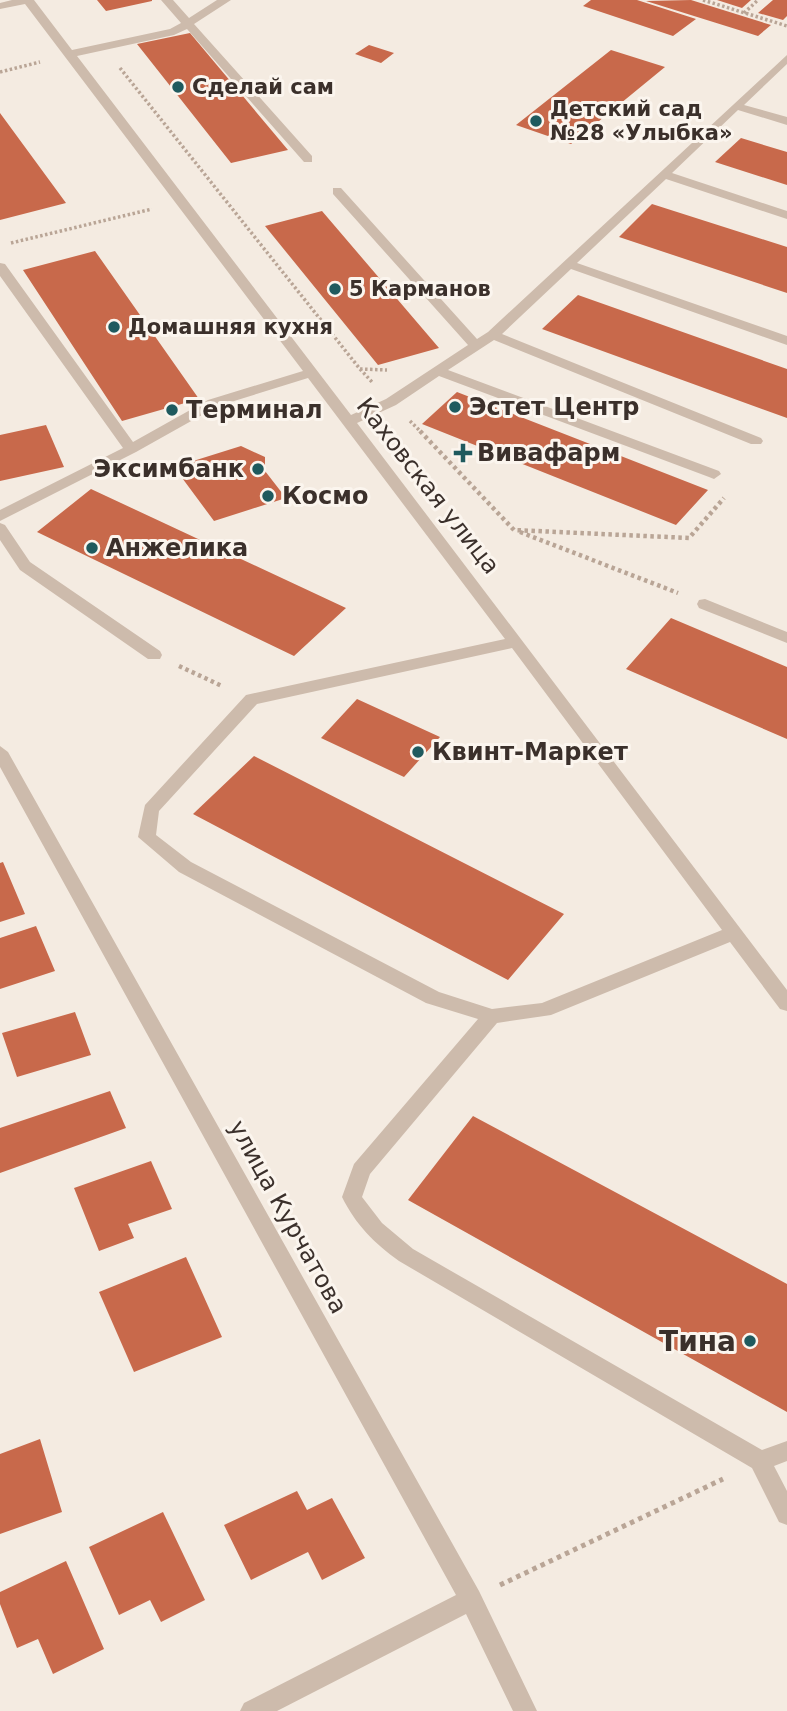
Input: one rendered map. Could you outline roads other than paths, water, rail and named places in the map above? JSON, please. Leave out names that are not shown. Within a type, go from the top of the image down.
[{"type":"street","points":[[0,6],[27,0]]},
{"type":"street","name":"Каховская улица","points":[[27,0],[71,54],[787,1004]]},
{"type":"street","points":[[167,0],[309,159]]},
{"type":"street","points":[[71,54],[174,32],[225,0]]},
{"type":"street","points":[[347,423],[391,402],[493,335],[787,58]]},
{"type":"street","points":[[736,106],[787,121]]},
{"type":"street","points":[[664,174],[787,215]]},
{"type":"street","points":[[337,191],[476,346]]},
{"type":"street","points":[[569,264],[787,341]]},
{"type":"street","points":[[0,267],[131,449]]},
{"type":"street","points":[[493,335],[756,441]]},
{"type":"street","points":[[440,372],[714,474]]},
{"type":"street","points":[[0,516],[131,449],[213,403],[310,373]]},
{"type":"street","points":[[0,528],[25,566],[155,655]]},
{"type":"street","points":[[705,604],[787,638]]},
{"type":"street","points":[[516,642],[252,699],[151,809],[147,837],[185,867],[433,999],[492,1016],[544,1010],[734,933]]},
{"type":"street","name":"улица Курчатова","points":[[0,752],[471,1599],[524,1711]]},
{"type":"street","points":[[492,1016],[361,1170],[352,1197],[359,1213],[374,1231],[406,1255],[760,1461],[787,1514]]},
{"type":"street","points":[[760,1461],[787,1451]]},
{"type":"street","points":[[252,1711],[471,1599]]},
{"type":"place","name":"Сделай сам","points":[[178,87]]},
{"type":"place","name":"Детский сад №28 «Улыбка»","points":[[536,121]]},
{"type":"place","name":"5 Карманов","points":[[335,289]]},
{"type":"place","name":"Домашняя кухня","points":[[114,327]]},
{"type":"place","name":"Эстет Центр","points":[[455,407]]},
{"type":"place","name":"Терминал","points":[[172,410]]},
{"type":"place","name":"Вивафарм","points":[[463,453]]},
{"type":"place","name":"Эксимбанк","points":[[258,469]]},
{"type":"place","name":"Космо","points":[[268,496]]},
{"type":"place","name":"Анжелика","points":[[92,548]]},
{"type":"place","name":"Квинт-Маркет","points":[[418,752]]},
{"type":"place","name":"Тина","points":[[750,1341]]}]
